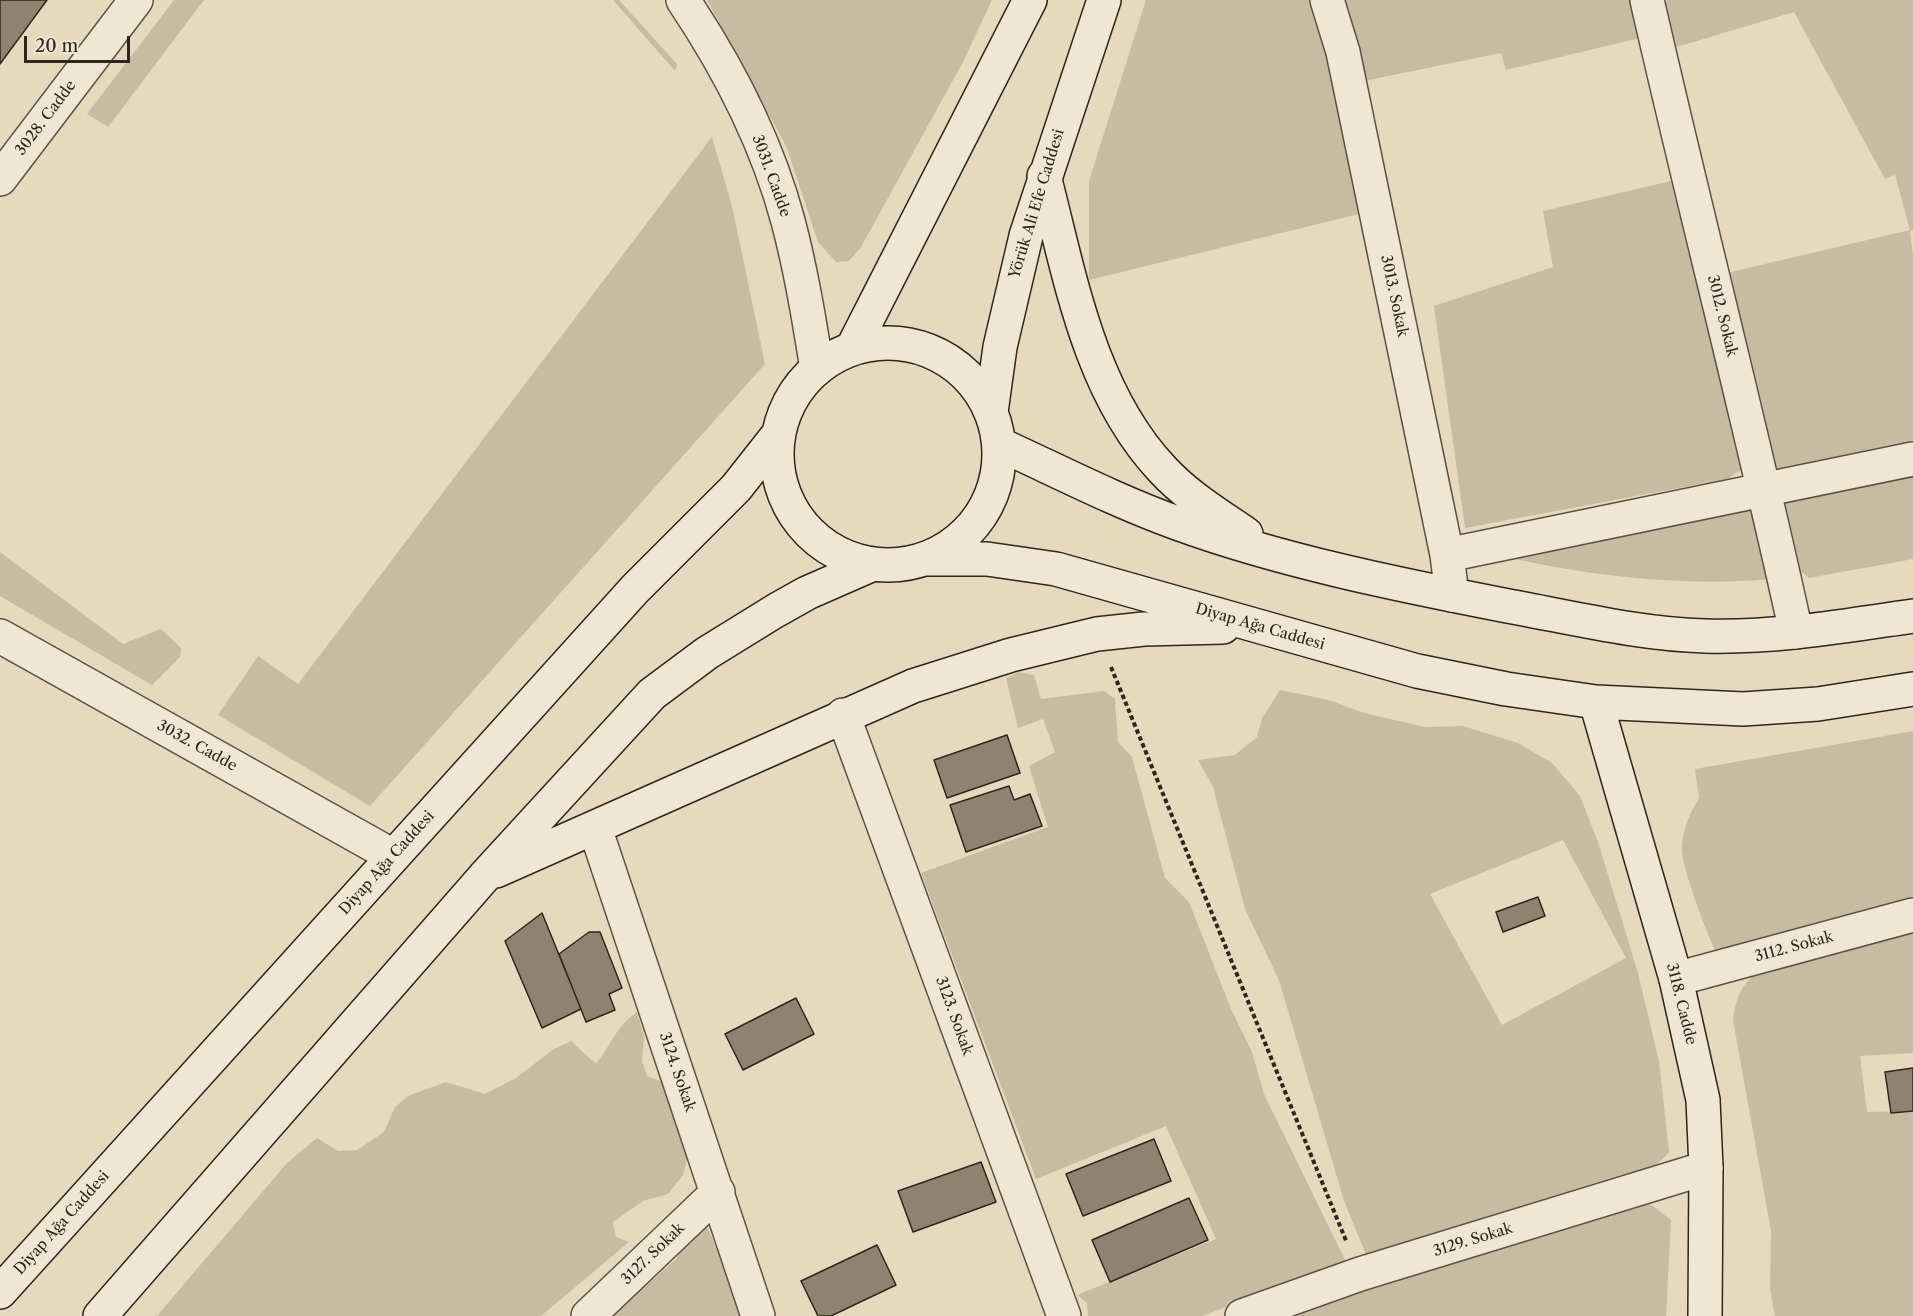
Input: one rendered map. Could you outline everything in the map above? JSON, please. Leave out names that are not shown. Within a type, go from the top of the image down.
[{"type":"street","name":"3028. Cadde","points":[[0,179],[136,0]]},
{"type":"street","name":"3031. Cadde","points":[[683,0],[728,73],[771,169],[800,270],[817,369]]},
{"type":"street","points":[[852,349],[1030,0]]},
{"type":"street","name":"Yörük Ali Efe Caddesi","points":[[992,412],[1011,289],[1044,176],[1104,0]]},
{"type":"street","name":"3013. Sokak","points":[[1327,0],[1343,52],[1447,555],[1452,595]]},
{"type":"street","name":"3012. Sokak","points":[[1647,0],[1688,180],[1765,491],[1796,632]]},
{"type":"street","points":[[1044,176],[1081,316],[1094,352],[1122,413],[1138,440],[1163,470],[1194,499],[1272,552]]},
{"type":"street","name":"Diyap Ağa Caddesi","points":[[0,1292],[635,588],[736,488],[777,436],[791,399],[817,369],[852,349],[885,343],[918,347],[949,361],[974,384],[992,412],[999,444],[996,481],[982,515],[957,542],[925,559],[899,566],[872,565],[843,557],[818,542],[798,520],[783,495],[776,466],[777,436]]},
{"type":"street","points":[[999,444],[1167,519],[1272,552],[1452,595],[1578,619],[1663,633],[1750,636],[1913,616]]},
{"type":"street","points":[[1447,555],[1913,459]]},
{"type":"street","name":"Diyap Ağa Caddesi","points":[[925,559],[987,559],[1056,570],[1417,670],[1506,689],[1596,702],[1743,709],[1818,704],[1913,689]]},
{"type":"street","name":"Diyap Ağa Caddesi","points":[[100,1316],[484,877],[652,694],[708,653],[775,611],[807,593],[872,565]]},
{"type":"street","points":[[484,877],[843,715],[963,669],[1097,634],[1144,628],[1254,626]]},
{"type":"street","name":"3032. Cadde","points":[[0,636],[393,856]]},
{"type":"street","name":"3118. Cadde","points":[[1596,702],[1676,979],[1703,1100],[1707,1168],[1705,1316]]},
{"type":"street","name":"3123. Sokak","points":[[843,715],[1064,1316]]},
{"type":"street","name":"3124. Sokak","points":[[595,828],[758,1316]]},
{"type":"street","name":"3112. Sokak","points":[[1676,979],[1913,915]]},
{"type":"street","name":"3129. Sokak","points":[[1242,1316],[1360,1274],[1707,1168]]},
{"type":"street","name":"3127. Sokak","points":[[588,1316],[718,1192]]},
{"type":"path","points":[[1097,634],[1360,1274]]},
{"type":"shaded area","points":[[174,0],[204,0],[108,127],[87,114]]},
{"type":"shaded area","points":[[613,0],[619,0],[677,64],[675,71]]},
{"type":"shaded area","points":[[707,0],[992,0],[963,62],[861,247],[849,261],[836,262],[818,242],[787,148]]},
{"type":"shaded area","points":[[1146,0],[1315,0],[1363,213],[1089,280],[1089,181]]},
{"type":"shaded area","points":[[1331,0],[1629,0],[1640,38],[1506,70],[1501,53],[1354,83]]},
{"type":"shaded area","points":[[1667,0],[1913,0],[1913,230],[1910,231],[1913,255],[1913,445],[1786,470],[1777,469],[1769,457],[1722,274],[1910,230],[1895,175],[1885,179],[1794,12],[1670,49],[1663,12]]},
{"type":"shaded area","points":[[712,137],[732,206],[765,364],[370,806],[218,715],[258,656],[298,684]]},
{"type":"shaded area","points":[[1671,181],[1742,456],[1741,470],[1727,479],[1465,528],[1434,306],[1553,267],[1543,211]]},
{"type":"shaded area","points":[[1913,468],[1913,559],[1809,578],[1803,573],[1796,573],[1782,499]]},
{"type":"shaded area","points":[[1750,503],[1770,579],[1671,581],[1570,570],[1506,557]]},
{"type":"shaded area","points":[[0,552],[123,644],[161,629],[181,648],[180,657],[152,685],[0,596]]},
{"type":"shaded area","points":[[1019,672],[1034,675],[1041,699],[1104,691],[1115,699],[1118,742],[1132,757],[1165,878],[1189,902],[1231,1009],[1252,1052],[1264,1094],[1346,1262],[1202,1316],[1088,1316],[1087,1303],[1077,1295],[1216,1239],[1166,1126],[1036,1179],[921,873],[1048,827],[1029,766],[1055,752],[1043,719],[1018,728],[1006,678]]},
{"type":"shaded area","points":[[1280,690],[1329,700],[1364,713],[1425,727],[1463,726],[1518,743],[1552,763],[1580,796],[1598,842],[1638,973],[1659,1061],[1669,1152],[1655,1167],[1620,1175],[1411,1240],[1367,1257],[1344,1201],[1279,980],[1245,909],[1213,787],[1198,760],[1235,755],[1257,737],[1262,718]],"holes":[[[1563,840],[1626,958],[1502,1025],[1430,894]]]},
{"type":"shaded area","points":[[1913,731],[1913,901],[1717,954],[1695,900],[1683,856],[1685,827],[1699,798],[1695,769]]},
{"type":"shaded area","points":[[1913,933],[1913,1053],[1860,1056],[1867,1112],[1913,1111],[1913,1316],[1775,1316],[1770,1289],[1771,1231],[1733,1020],[1737,999],[1747,982],[1758,972]]},
{"type":"shaded area","points":[[637,1012],[644,1037],[642,1061],[647,1076],[665,1083],[688,1156],[683,1175],[668,1194],[643,1201],[613,1222],[616,1237],[629,1242],[541,1316],[157,1316],[287,1163],[317,1138],[338,1151],[357,1150],[384,1132],[395,1107],[408,1096],[446,1082],[485,1094],[516,1078],[554,1049],[571,1041],[596,1064],[619,1030]]},
{"type":"shaded area","points":[[1650,1204],[1671,1220],[1666,1316],[1286,1316],[1603,1215]]},
{"type":"shaded area","points":[[706,1223],[743,1316],[612,1316],[676,1259],[693,1231]]},
{"type":"building","points":[[0,0],[47,0],[0,64]]},
{"type":"building","points":[[1007,735],[1020,773],[947,798],[934,760]]},
{"type":"building","points":[[1009,786],[1014,800],[1030,794],[1042,826],[966,852],[950,805]]},
{"type":"building","points":[[1538,897],[1545,916],[1503,932],[1496,912]]},
{"type":"building","points":[[542,913],[581,1009],[542,1028],[505,941]]},
{"type":"building","points":[[589,932],[600,932],[622,988],[609,994],[615,1010],[586,1022],[559,954]]},
{"type":"building","points":[[796,998],[814,1034],[743,1070],[725,1034]]},
{"type":"building","points":[[1913,1068],[1913,1111],[1891,1113],[1885,1072]]},
{"type":"building","points":[[1154,1139],[1171,1181],[1083,1216],[1066,1174]]},
{"type":"building","points":[[981,1162],[996,1202],[913,1232],[898,1191]]},
{"type":"building","points":[[1189,1198],[1208,1240],[1110,1282],[1092,1240]]},
{"type":"building","points":[[877,1245],[896,1285],[831,1316],[818,1316],[801,1281]]}]
